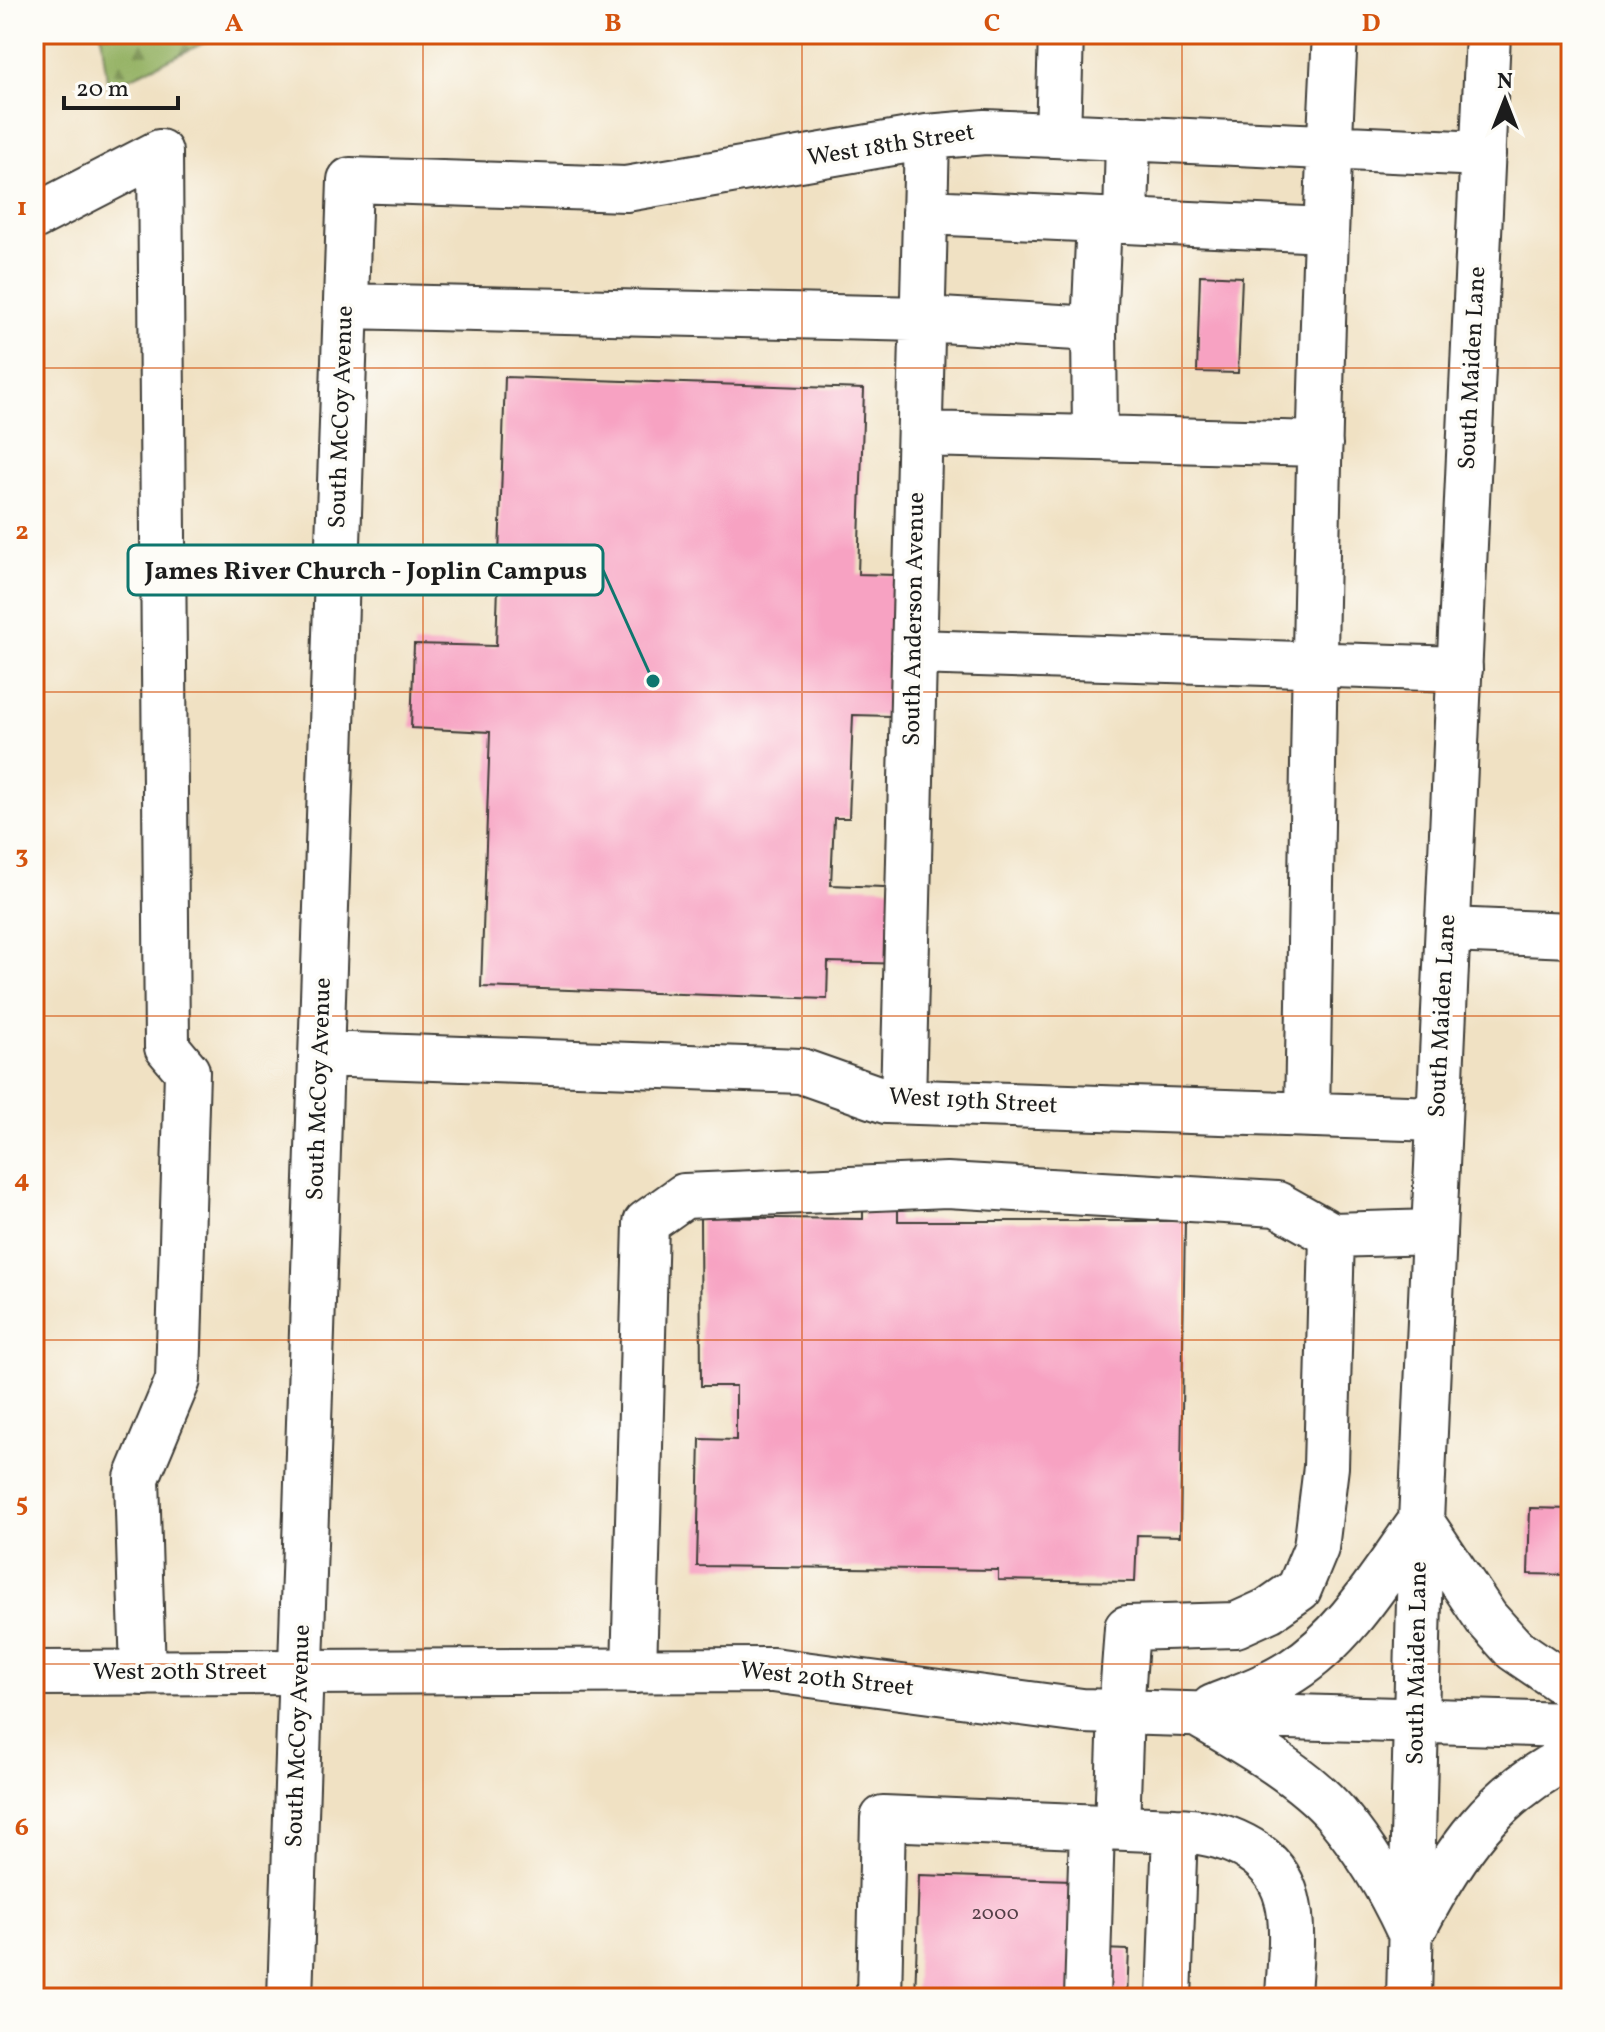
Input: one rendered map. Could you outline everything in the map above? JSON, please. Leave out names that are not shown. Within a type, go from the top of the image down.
[{"type":"street","points":[[1058,135],[1061,34]]},
{"type":"street","points":[[1307,1114],[1314,663],[1326,230],[1335,34]]},
{"type":"street","name":"South Maiden Lane","points":[[1409,1998],[1421,1521],[1488,34]]},
{"type":"street","name":"West 18th Street","points":[[350,180],[626,189],[927,137],[985,132],[1483,154]]},
{"type":"street","name":"South Anderson Avenue","points":[[903,1101],[927,137]]},
{"type":"street","points":[[1095,438],[1094,329],[1128,138]]},
{"type":"street","points":[[34,217],[160,152],[167,1047],[187,1071],[178,1380],[137,1478],[143,1673]]},
{"type":"street","name":"South McCoy Avenue","points":[[290,1998],[350,180]]},
{"type":"street","points":[[925,212],[1326,230]]},
{"type":"street","points":[[346,306],[923,319],[1094,329]]},
{"type":"street","points":[[920,434],[1320,444]]},
{"type":"street","points":[[914,652],[1460,669]]},
{"type":"street","points":[[1448,930],[1571,935]]},
{"type":"street","name":"West 19th Street","points":[[321,1054],[801,1071],[886,1101],[1438,1119]]},
{"type":"street","points":[[634,1671],[646,1223],[684,1196],[947,1185],[1277,1204],[1332,1235],[1434,1232]]},
{"type":"street","points":[[1087,1998],[1121,1711],[1127,1628],[1236,1625],[1269,1610],[1299,1589],[1316,1548],[1326,1467],[1332,1235]]},
{"type":"street","points":[[1196,1713],[1261,1688],[1294,1670],[1310,1657],[1339,1632],[1421,1521],[1486,1618],[1514,1649],[1571,1688]]},
{"type":"street","name":"West 20th Street","points":[[34,1673],[773,1670],[1082,1711],[1417,1718],[1571,1725]]},
{"type":"street","points":[[1196,1713],[1258,1751],[1335,1813],[1387,1885],[1411,1934]]},
{"type":"street","points":[[1411,1934],[1445,1871],[1469,1836],[1525,1785],[1571,1756]]},
{"type":"street","points":[[879,1998],[883,1818],[1203,1831],[1241,1844],[1269,1866],[1287,1897],[1290,1918],[1288,1998]]},
{"type":"street","points":[[1169,1998],[1175,1830]]},
{"type":"green space","points":[[101,34],[223,34],[108,88]]},
{"type":"building","points":[[1200,275],[1242,277],[1238,373],[1197,372]]},
{"type":"building","points":[[505,377],[864,389],[858,574],[896,575],[891,716],[853,715],[849,818],[834,818],[831,885],[910,888],[907,964],[828,962],[827,999],[481,987],[490,732],[411,728],[414,644],[496,646]]},
{"type":"building","points":[[863,1201],[898,1201],[898,1221],[1185,1221],[1180,1536],[1137,1535],[1135,1582],[998,1580],[998,1570],[697,1566],[700,1439],[736,1440],[736,1386],[701,1386],[700,1217],[863,1219]]},
{"type":"building","points":[[1530,1508],[1571,1509],[1571,1575],[1528,1574]]},
{"type":"building","points":[[919,1875],[1072,1880],[1070,1948],[1129,1950],[1127,1998],[915,1998]]},
{"type":"place","name":"James River Church - Joplin Campus","points":[[653,681]]}]
